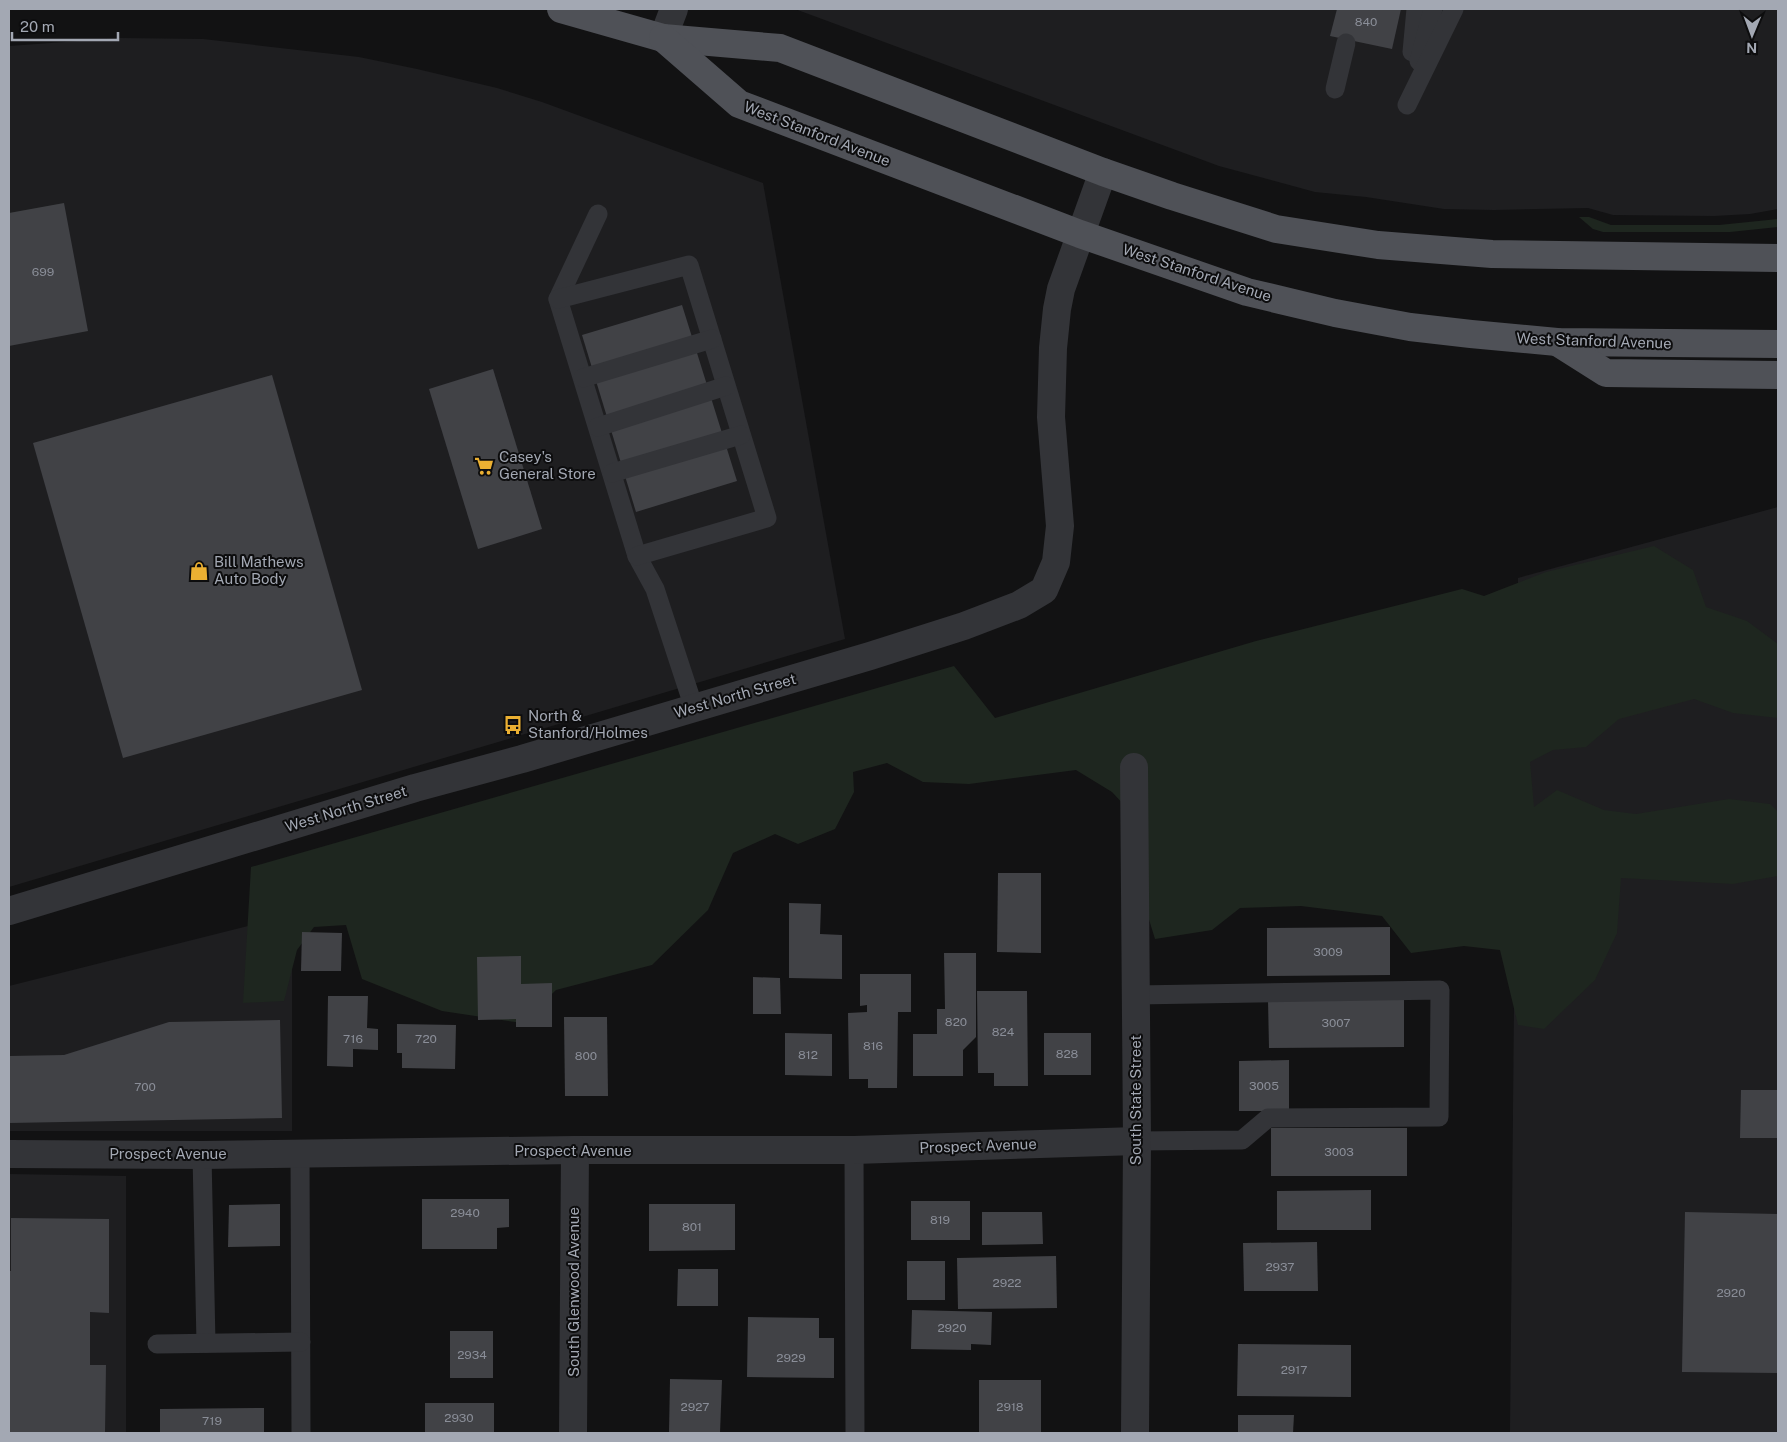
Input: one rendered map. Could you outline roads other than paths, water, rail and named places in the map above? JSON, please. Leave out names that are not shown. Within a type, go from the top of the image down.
[{"type":"main road","name":"West Stanford Avenue","points":[[561,9],[663,38],[780,48],[1103,172],[1276,229],[1378,245],[1492,254],[1778,258]]},
{"type":"main road","name":"West Stanford Avenue","points":[[663,38],[738,104],[1080,234],[1247,292],[1335,313],[1410,327],[1472,334],[1557,342],[1778,344]]},
{"type":"main road","points":[[1557,342],[1606,373],[1778,375]]},
{"type":"street","points":[[663,38],[674,9]]},
{"type":"street","name":"West North Street","points":[[9,911],[414,788],[522,759],[870,656],[964,626],[1020,605],[1044,590],[1056,562],[1060,526],[1051,417],[1055,328],[1061,289],[1103,172]]},
{"type":"street","name":"South State Street","points":[[1134,767],[1137,1141],[1135,1433]]},
{"type":"street","name":"Prospect Avenue","points":[[9,1154],[202,1155],[574,1150],[854,1150],[1137,1141]]},
{"type":"street","name":"South Glenwood Avenue","points":[[573,1433],[574,1150]]},
{"type":"lane","points":[[1407,105],[1416,9]]},
{"type":"lane","points":[[1407,105],[1433,9]]},
{"type":"lane","points":[[1407,105],[1454,9]]},
{"type":"lane","points":[[1335,88],[1346,42]]},
{"type":"lane","points":[[598,214],[558,299],[637,556],[655,589],[694,708]]},
{"type":"lane","points":[[558,299],[689,265],[742,435],[767,518],[637,556]]},
{"type":"lane","points":[[582,378],[712,339]]},
{"type":"lane","points":[[598,427],[726,386]]},
{"type":"lane","points":[[612,473],[742,435]]},
{"type":"lane","points":[[1136,995],[1440,990],[1439,1117],[1268,1118],[1242,1140],[1137,1141]]},
{"type":"lane","points":[[854,1150],[855,1433]]},
{"type":"lane","points":[[300,1153],[300,1433]]},
{"type":"lane","points":[[202,1155],[206,1343]]},
{"type":"lane","points":[[157,1344],[301,1342]]},
{"type":"place","name":"Casey's General Store","points":[[484,466]]},
{"type":"place","name":"Bill Mathews Auto Body","points":[[199,571]]},
{"type":"place","name":"North & Stanford/Holmes","points":[[513,725]]}]
